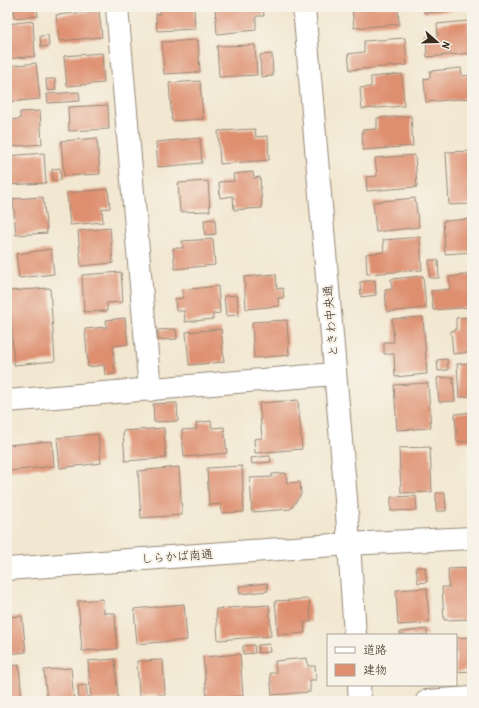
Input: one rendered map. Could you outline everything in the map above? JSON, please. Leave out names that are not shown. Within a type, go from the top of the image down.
[{"type":"street","points":[[117,7],[150,390]]},
{"type":"street","name":"ときわ中央通","points":[[304,7],[334,374],[346,499],[355,634]]},
{"type":"street","points":[[7,401],[334,374]]},
{"type":"street","name":"しらかば南通","points":[[7,569],[348,544],[472,538]]},
{"type":"street","points":[[359,686],[360,701]]},
{"type":"street","points":[[427,701],[472,698]]},
{"type":"building","points":[[7,7],[37,7],[38,16],[14,18],[14,9],[7,9]]},
{"type":"building","points":[[160,7],[194,7],[195,29],[157,31],[156,14],[160,14]]},
{"type":"building","points":[[215,7],[263,7],[264,16],[256,16],[256,30],[217,34]]},
{"type":"building","points":[[352,7],[398,7],[399,24],[354,28]]},
{"type":"building","points":[[423,7],[452,7],[452,11],[424,13]]},
{"type":"building","points":[[99,11],[102,37],[59,41],[56,15]]},
{"type":"building","points":[[33,21],[35,56],[7,59],[7,24]]},
{"type":"building","points":[[468,21],[469,35],[472,34],[472,53],[427,57],[426,37],[438,36],[437,24]]},
{"type":"building","points":[[48,35],[49,46],[41,47],[40,36]]},
{"type":"building","points":[[405,38],[407,65],[350,70],[348,54],[364,52],[364,41]]},
{"type":"building","points":[[198,40],[200,72],[164,74],[162,42]]},
{"type":"building","points":[[255,45],[257,75],[219,77],[217,46]]},
{"type":"building","points":[[102,53],[104,83],[67,86],[64,56]]},
{"type":"building","points":[[272,54],[273,76],[261,77],[260,55]]},
{"type":"building","points":[[36,63],[40,99],[7,102],[7,66]]},
{"type":"building","points":[[461,68],[462,76],[472,75],[472,98],[426,102],[424,79],[430,78],[430,71]]},
{"type":"building","points":[[402,74],[404,106],[362,109],[360,88],[371,87],[371,77]]},
{"type":"building","points":[[46,79],[55,79],[56,90],[47,91]]},
{"type":"building","points":[[200,81],[203,119],[172,121],[169,83]]},
{"type":"building","points":[[79,92],[80,101],[48,103],[47,94]]},
{"type":"building","points":[[108,105],[109,129],[69,131],[68,107]]},
{"type":"building","points":[[40,111],[42,144],[7,147],[7,120],[20,119],[20,112]]},
{"type":"building","points":[[411,116],[413,146],[363,150],[362,130],[377,129],[377,118]]},
{"type":"building","points":[[255,129],[256,137],[268,136],[269,160],[220,164],[218,131]]},
{"type":"building","points":[[97,138],[100,174],[64,176],[61,141]]},
{"type":"building","points":[[200,138],[202,163],[158,167],[156,142]]},
{"type":"building","points":[[472,151],[472,204],[449,205],[446,152]]},
{"type":"building","points":[[44,153],[46,183],[7,185],[7,156]]},
{"type":"building","points":[[415,155],[417,187],[367,191],[366,177],[377,176],[375,158]]},
{"type":"building","points":[[60,168],[61,180],[53,181],[52,169]]},
{"type":"building","points":[[253,172],[254,178],[260,177],[262,208],[234,210],[233,196],[220,198],[219,182],[234,181],[233,174]]},
{"type":"building","points":[[208,181],[210,211],[180,212],[178,183]]},
{"type":"building","points":[[108,189],[110,208],[102,209],[103,222],[70,225],[67,193]]},
{"type":"building","points":[[43,197],[47,233],[16,235],[13,199]]},
{"type":"building","points":[[415,198],[419,227],[376,232],[373,202]]},
{"type":"building","points":[[215,219],[216,234],[205,235],[204,220]]},
{"type":"building","points":[[472,219],[472,252],[445,254],[443,221]]},
{"type":"building","points":[[110,228],[113,263],[81,266],[78,231]]},
{"type":"building","points":[[420,237],[422,270],[367,274],[366,254],[384,252],[383,240]]},
{"type":"building","points":[[213,239],[215,265],[175,269],[173,248],[183,248],[182,241]]},
{"type":"building","points":[[51,249],[54,274],[19,278],[16,254]]},
{"type":"building","points":[[429,260],[438,260],[439,278],[430,278]]},
{"type":"building","points":[[121,272],[123,302],[107,303],[107,311],[84,312],[82,275]]},
{"type":"building","points":[[276,274],[277,289],[283,288],[284,298],[278,298],[279,306],[246,309],[244,277]]},
{"type":"building","points":[[472,274],[472,307],[433,310],[431,291],[450,289],[449,277]]},
{"type":"building","points":[[423,276],[426,308],[387,312],[385,290],[392,289],[391,279]]},
{"type":"building","points":[[375,280],[376,295],[361,297],[360,282]]},
{"type":"building","points":[[218,286],[220,313],[213,314],[213,319],[185,322],[184,311],[176,311],[175,299],[183,298],[182,290]]},
{"type":"building","points":[[50,288],[55,361],[14,365],[9,291]]},
{"type":"building","points":[[237,295],[239,315],[226,316],[224,296]]},
{"type":"building","points":[[423,317],[427,374],[395,377],[394,354],[384,354],[384,342],[394,342],[392,319]]},
{"type":"building","points":[[472,317],[472,352],[453,354],[451,331],[456,330],[456,318]]},
{"type":"building","points":[[125,318],[128,344],[113,346],[115,374],[105,375],[104,365],[88,367],[85,329],[107,327],[106,320]]},
{"type":"building","points":[[287,320],[289,355],[254,358],[252,322]]},
{"type":"building","points":[[176,329],[177,339],[158,340],[158,330]]},
{"type":"building","points":[[221,329],[224,362],[189,365],[186,332]]},
{"type":"building","points":[[447,359],[448,370],[438,371],[437,360]]},
{"type":"building","points":[[472,363],[472,396],[459,397],[457,364]]},
{"type":"building","points":[[453,377],[455,401],[439,402],[437,378]]},
{"type":"building","points":[[428,383],[431,428],[397,430],[394,385]]},
{"type":"building","points":[[298,400],[302,449],[255,453],[254,439],[262,438],[259,403]]},
{"type":"building","points":[[177,403],[178,421],[154,422],[153,404]]},
{"type":"building","points":[[472,412],[472,441],[457,442],[455,414]]},
{"type":"building","points":[[211,421],[212,428],[224,427],[227,453],[184,457],[182,430],[197,429],[196,423]]},
{"type":"building","points":[[164,428],[166,458],[125,461],[123,431]]},
{"type":"building","points":[[98,434],[101,463],[60,468],[57,438]]},
{"type":"building","points":[[52,441],[54,466],[9,471],[7,445]]},
{"type":"building","points":[[430,447],[432,492],[401,493],[399,448]]},
{"type":"building","points":[[270,456],[271,462],[252,464],[251,458]]},
{"type":"building","points":[[242,466],[244,512],[222,513],[221,504],[209,505],[207,468]]},
{"type":"building","points":[[179,467],[182,515],[141,518],[138,471]]},
{"type":"building","points":[[286,473],[287,483],[300,482],[301,494],[291,509],[252,512],[250,478],[272,477],[272,474]]},
{"type":"building","points":[[436,493],[445,493],[446,511],[436,511]]},
{"type":"building","points":[[416,496],[417,510],[391,511],[391,497]]},
{"type":"building","points":[[416,567],[425,567],[427,582],[418,583]]},
{"type":"building","points":[[472,568],[472,619],[444,620],[442,587],[449,587],[448,569]]},
{"type":"building","points":[[267,583],[268,591],[240,594],[239,586]]},
{"type":"building","points":[[427,588],[429,623],[398,625],[396,590]]},
{"type":"building","points":[[103,599],[104,613],[115,613],[117,649],[82,651],[78,601]]},
{"type":"building","points":[[309,599],[311,622],[304,622],[305,633],[278,635],[275,601]]},
{"type":"building","points":[[184,604],[187,640],[137,644],[134,609]]},
{"type":"building","points":[[269,605],[271,636],[218,640],[216,609]]},
{"type":"building","points":[[22,616],[26,652],[7,654],[7,617]]},
{"type":"building","points":[[427,629],[427,634],[400,634],[400,632]]},
{"type":"building","points":[[472,637],[472,671],[457,672],[457,638]]},
{"type":"building","points":[[269,644],[270,652],[258,653],[258,645]]},
{"type":"building","points":[[254,645],[255,653],[243,654],[243,646]]},
{"type":"building","points":[[240,654],[243,696],[207,699],[203,657]]},
{"type":"building","points":[[307,658],[308,666],[315,666],[316,680],[310,680],[310,692],[272,695],[270,673],[276,673],[275,661]]},
{"type":"building","points":[[115,659],[118,699],[91,700],[88,661]]},
{"type":"building","points":[[163,660],[165,695],[139,696],[137,661]]},
{"type":"building","points":[[19,665],[22,701],[7,701],[7,666]]},
{"type":"building","points":[[71,668],[74,701],[47,701],[44,670]]},
{"type":"building","points":[[86,685],[88,701],[79,701],[78,686]]},
{"type":"building","points":[[165,699],[165,701],[148,701],[148,700]]}]
